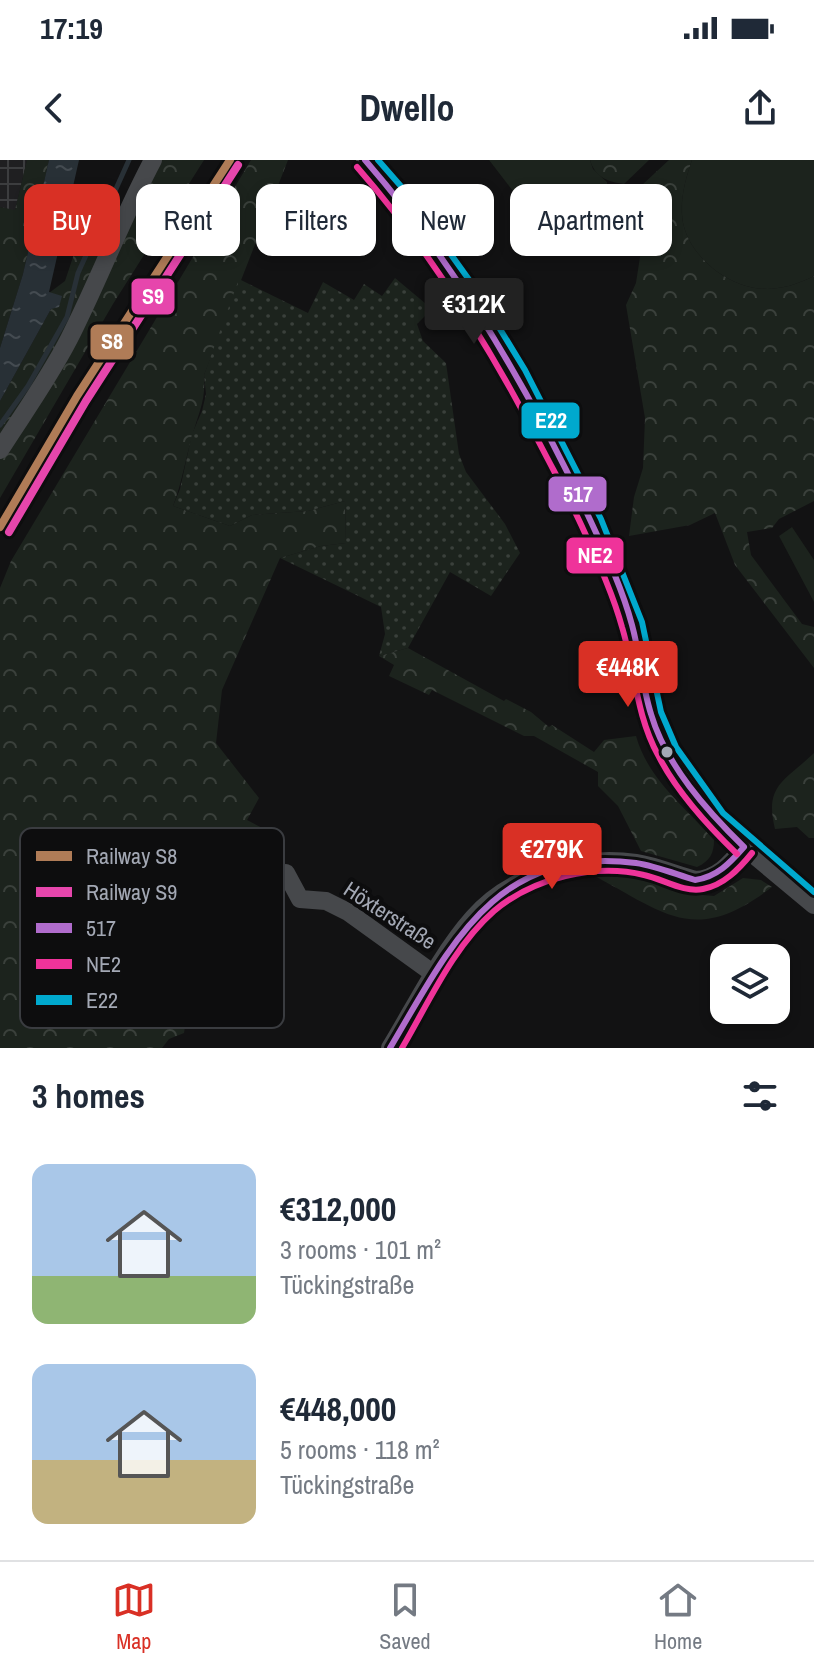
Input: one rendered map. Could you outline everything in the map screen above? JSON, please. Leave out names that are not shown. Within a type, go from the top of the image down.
[{"type":"street","points":[[0,450],[67,343],[153,160]]},
{"type":"street","points":[[365,160],[398,198],[460,283],[516,375],[592,524],[620,591],[632,625],[651,715],[667,752],[715,819],[814,905]]},
{"type":"street","name":"Höxterstraße","points":[[390,1048],[434,974],[473,918],[498,895],[547,871],[592,861],[636,863],[695,880],[704,879],[723,870],[744,847]]},
{"type":"street","name":"Höxterstraße","points":[[286,873],[300,899],[326,901],[348,912],[434,974]]},
{"type":"shaded area","points":[[0,160],[27,160],[15,211],[0,207]]},
{"type":"green space","points":[[27,160],[49,160],[44,184],[24,184],[24,256],[27,256],[0,348],[0,207],[15,210]]},
{"type":"green space","points":[[160,160],[204,160],[189,184],[147,184]]},
{"type":"green space","points":[[251,160],[288,160],[279,184],[256,184],[256,242],[204,375],[203,400],[173,506],[230,526],[252,515],[308,511],[345,501],[346,543],[321,546],[280,558],[222,690],[216,743],[259,798],[247,820],[262,828],[20,828],[20,1028],[185,1028],[184,1033],[169,1039],[162,1048],[0,1048],[0,588],[11,561],[194,256],[240,256],[240,184],[237,184]]},
{"type":"green space","points":[[489,160],[590,160],[593,169],[607,182],[510,184],[510,187]]},
{"type":"green space","points":[[590,160],[649,160],[624,184],[603,178]]},
{"type":"green space","points":[[669,160],[692,160],[682,201],[682,219],[689,240],[705,262],[728,279],[764,289],[788,286],[814,276],[814,501],[779,519],[772,528],[747,532],[751,555],[802,624],[814,627],[814,668],[735,565],[715,513],[690,525],[629,536],[634,497],[643,468],[645,418],[626,305],[636,283],[640,256],[672,256],[672,184],[643,184]]},
{"type":"green space","points":[[692,160],[814,160],[814,276],[788,286],[764,289],[728,279],[705,262],[689,240],[682,219],[683,193]]},
{"type":"green space","points":[[136,204],[136,256],[143,256],[0,498],[0,401],[51,309],[49,293],[65,281],[73,256],[120,256],[120,222],[128,219]]},
{"type":"green space","points":[[395,278],[432,309],[417,324],[423,341],[446,363],[459,454],[466,472],[505,524],[520,553],[491,596],[450,572],[408,648],[379,656],[385,634],[381,607],[280,558],[321,546],[346,543],[345,501],[308,511],[252,515],[230,526],[173,506],[180,489],[192,434],[202,411],[206,394],[204,375],[239,279],[308,313],[323,282],[354,300],[364,284],[382,296]]},
{"type":"green space","points":[[792,527],[814,560],[814,602],[779,536]]},
{"type":"green space","points":[[408,648],[504,701],[506,699],[531,712],[549,727],[552,725],[594,752],[604,740],[636,736],[658,779],[714,840],[710,856],[697,867],[641,851],[618,806],[598,786],[598,772],[534,736],[524,736],[432,690],[429,695],[389,676],[394,665],[379,656]]},
{"type":"green space","points":[[814,753],[814,838],[809,838],[797,827],[775,829],[772,802],[775,793],[786,778]]},
{"type":"green space","points":[[593,875],[638,878],[714,896],[743,878],[761,880],[772,887],[722,916],[681,918],[641,902]]},
{"type":"water","points":[[49,160],[79,160],[74,184],[44,184]]},
{"type":"water","points":[[27,256],[57,256],[49,292],[62,296],[59,307],[51,309],[0,401],[0,348]]},
{"type":"waterway","points":[[0,425],[28,386],[67,317],[78,273],[129,160]]},
{"type":"rail line","name":"S8","points":[[0,527],[77,396],[230,160]]},
{"type":"rail line","name":"S9","points":[[9,532],[86,401],[238,165]]},
{"type":"transit line","name":"517","points":[[365,160],[432,244],[519,380],[569,475],[619,587],[632,625],[648,703],[658,733],[689,786],[744,847]]},
{"type":"transit line","name":"E22","points":[[378,160],[406,192],[475,288],[525,370],[601,519],[642,622],[661,712],[676,747],[723,813],[814,892]]},
{"type":"transit line","name":"NE2","points":[[357,167],[410,233],[459,302],[523,412],[610,590],[645,724],[658,755],[693,808],[737,854]]},
{"type":"transit line","name":"517","points":[[390,1048],[457,940],[483,911],[512,887],[547,870],[587,862],[636,863],[695,880],[728,864],[744,847]]},
{"type":"transit line","name":"NE2","points":[[402,1048],[466,941],[479,925],[510,899],[546,882],[585,872],[625,872],[681,887],[703,889],[724,880],[752,853]]}]
